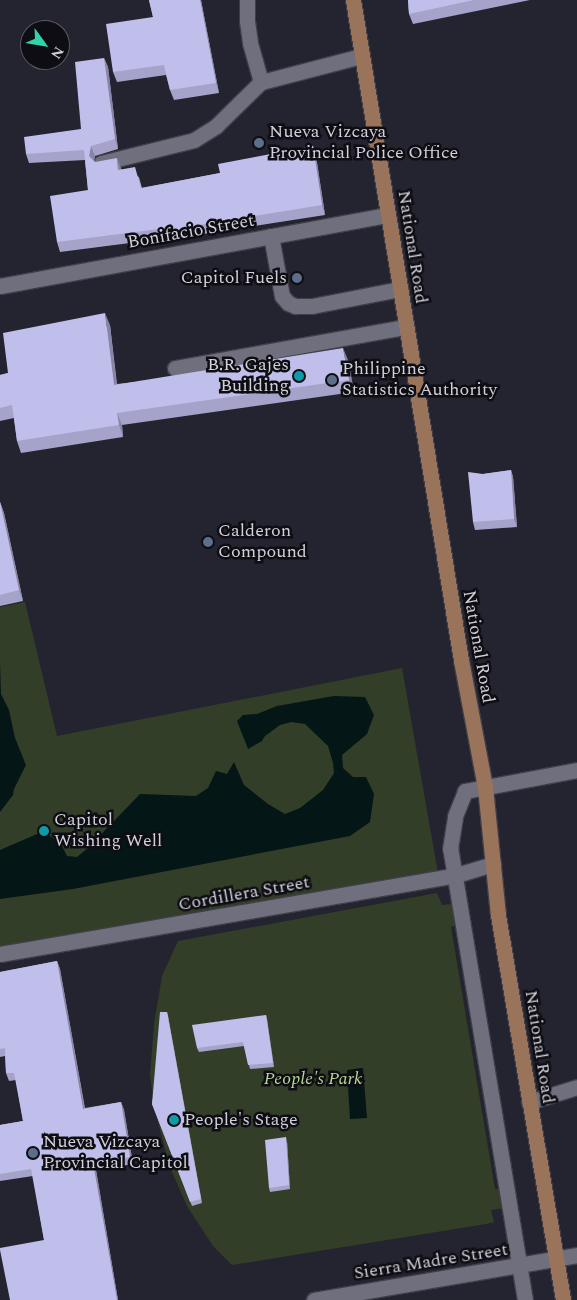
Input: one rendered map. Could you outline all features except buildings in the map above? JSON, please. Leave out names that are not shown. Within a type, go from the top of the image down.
[{"type":"main road","name":"National Road","points":[[353,0],[484,787],[498,915],[563,1300]]},
{"type":"street","points":[[247,0],[246,21],[261,82]]},
{"type":"street","points":[[101,163],[194,140],[216,126],[261,82],[361,56]]},
{"type":"street","name":"Bonifacio Street","points":[[0,286],[388,215]]},
{"type":"street","points":[[271,236],[282,296],[288,303],[295,306],[312,306],[400,290]]},
{"type":"street","points":[[174,368],[406,327]]},
{"type":"street","points":[[525,1300],[450,849],[455,816],[464,791],[577,770]]},
{"type":"street","name":"Cordillera Street","points":[[0,954],[454,876],[493,864]]},
{"type":"street","points":[[529,1102],[577,1087]]},
{"type":"street","name":"Sierra Madre Street","points":[[314,1300],[577,1255]]},
{"type":"green space","points":[[25,602],[57,736],[402,668],[438,873],[0,950],[0,607]]},
{"type":"green space","name":"People's Park","points":[[437,893],[442,905],[453,904],[458,925],[451,927],[495,1189],[502,1189],[504,1208],[491,1210],[494,1222],[486,1224],[232,1265],[213,1246],[187,1206],[169,1165],[154,1106],[150,1075],[154,1024],[162,976],[178,941]]},
{"type":"shaded area","points":[[0,663],[1,694],[9,710],[15,738],[26,765],[13,795],[0,812]]},
{"type":"shaded area","points":[[334,696],[365,697],[374,715],[367,734],[342,755],[343,768],[353,777],[366,777],[374,794],[370,822],[350,836],[73,889],[0,899],[0,850],[44,831],[62,846],[67,856],[77,857],[140,794],[196,796],[208,788],[216,771],[227,774],[234,762],[244,785],[268,804],[285,814],[300,808],[323,790],[334,773],[328,746],[305,724],[291,722],[280,725],[265,736],[262,741],[248,749],[237,721],[243,715],[257,714],[277,706]]},
{"type":"shaded area","points":[[363,1068],[367,1118],[350,1119],[347,1070]]},
{"type":"place","name":"Nueva Vizcaya Provincial Police Office","points":[[259,143]]},
{"type":"place","name":"Capitol Fuels","points":[[297,278]]},
{"type":"place","name":"B.R. Gajes Building","points":[[299,376]]},
{"type":"place","name":"Philippine Statistics Authority","points":[[332,380]]},
{"type":"place","name":"Calderon Compound","points":[[208,542]]},
{"type":"place","name":"Capitol Wishing Well","points":[[44,831]]},
{"type":"place","name":"People's Stage","points":[[174,1120]]},
{"type":"place","name":"Nueva Vizcaya Provincial Capitol","points":[[33,1153]]}]
